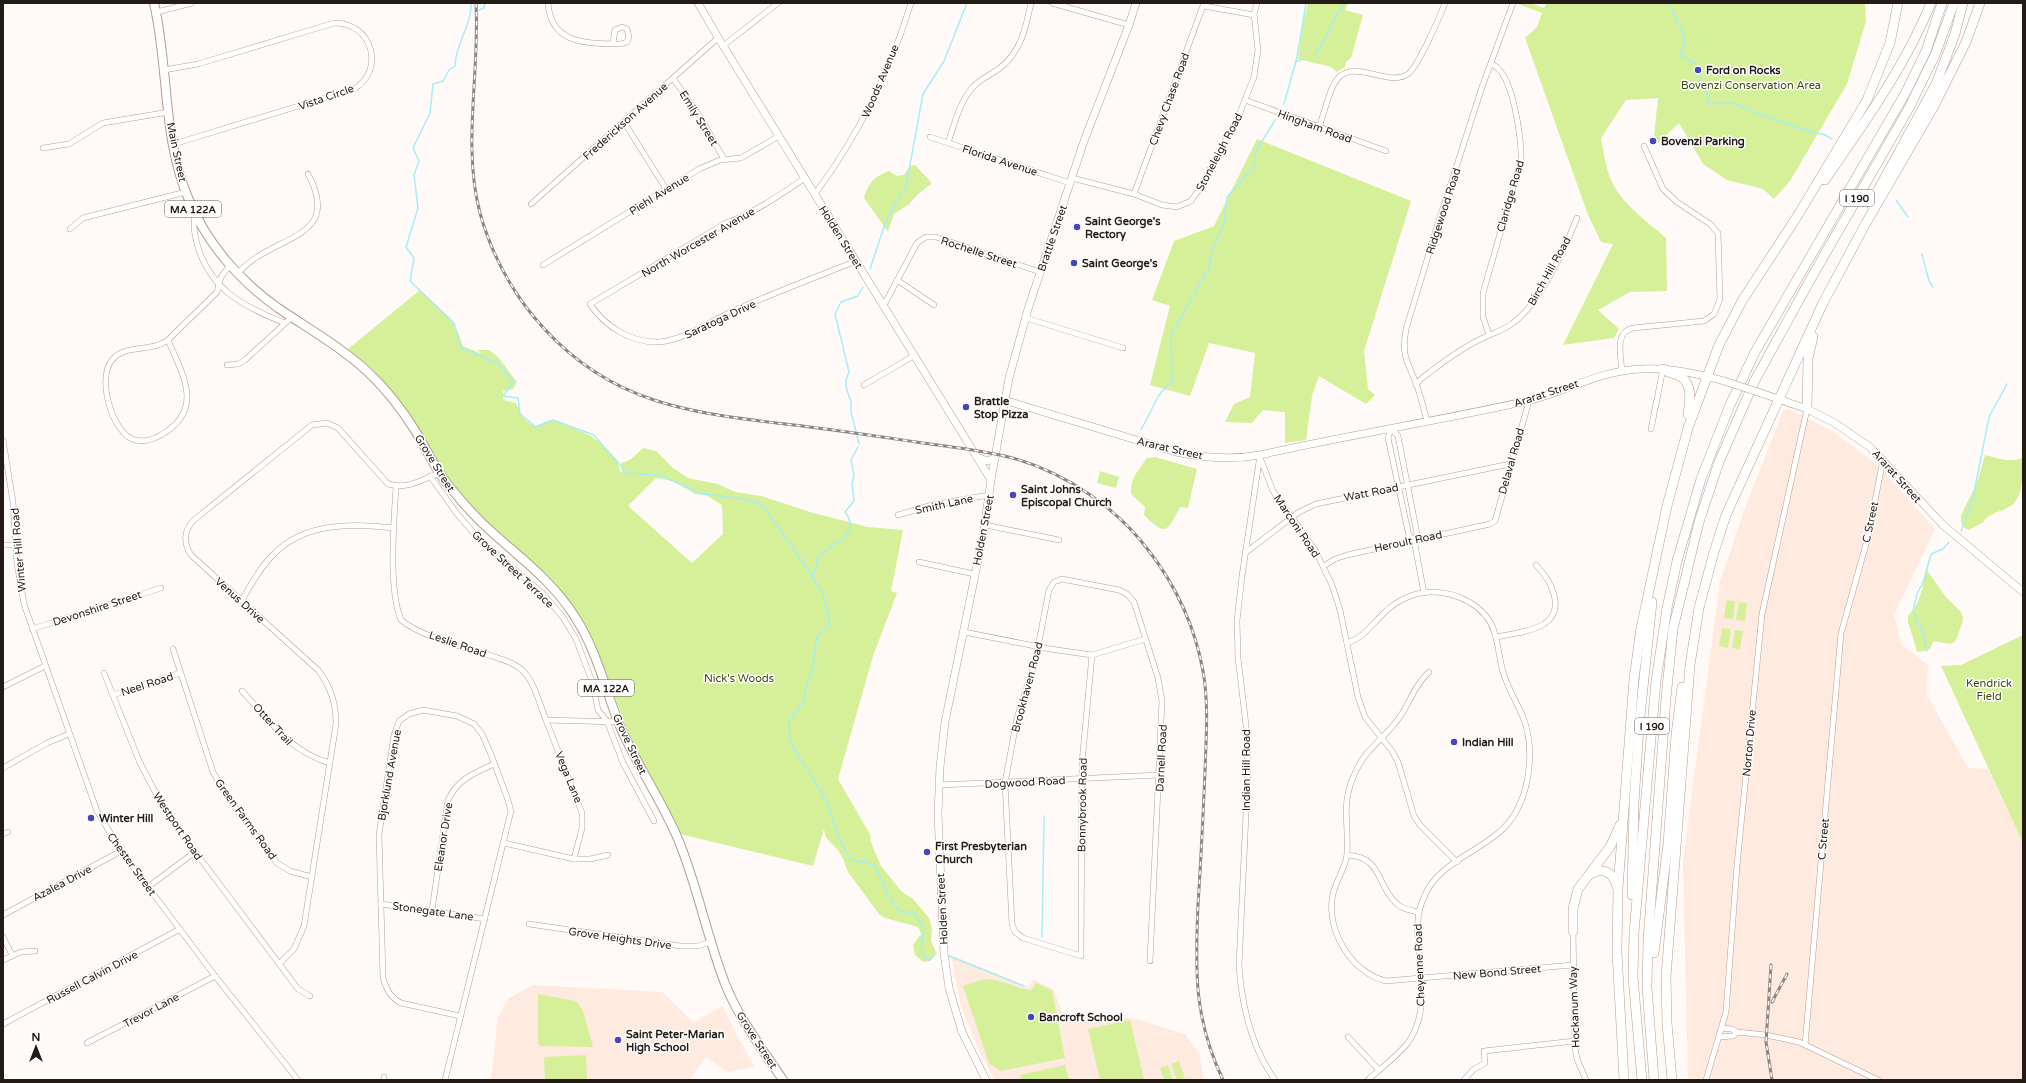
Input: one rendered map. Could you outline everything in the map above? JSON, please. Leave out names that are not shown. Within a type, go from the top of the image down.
[{"type":"highway","points":[[1624,1080],[1617,946],[1618,890],[1637,657],[1644,615],[1667,506],[1683,444],[1719,345],[1733,318],[1798,215],[1867,100],[1890,43],[1898,3]]},
{"type":"highway","points":[[1798,215],[1810,202],[1899,69],[1920,30],[1931,3]]},
{"type":"highway","name":"I 190","points":[[1642,1080],[1633,977],[1634,933],[1660,648],[1675,569],[1695,496],[1730,405],[1755,352],[1906,92],[1926,51],[1942,3]]},
{"type":"highway","name":"I 190","points":[[1654,1080],[1647,987],[1652,887],[1670,657],[1673,629],[1687,566],[1702,512],[1722,455],[1760,369],[1909,108],[1937,49],[1954,3]]},
{"type":"highway","points":[[1866,223],[1876,194],[1936,84],[1955,34],[1963,3]]},
{"type":"highway","points":[[1647,987],[1652,978],[1668,844],[1680,700],[1707,574],[1726,515],[1823,303],[1866,223],[1918,137],[1938,100],[1966,42],[1980,3]]},
{"type":"highway","points":[[1807,408],[1809,346],[1821,317],[1823,303]]},
{"type":"highway","points":[[1663,369],[1679,376],[1688,384],[1690,400],[1683,444]]},
{"type":"highway","points":[[1634,933],[1631,916],[1632,854],[1639,726],[1651,607],[1667,506]]},
{"type":"highway","points":[[1672,1080],[1667,1023],[1666,976],[1686,700],[1695,631]]},
{"type":"highway","points":[[1573,931],[1574,899],[1582,882],[1613,843],[1624,810]]},
{"type":"highway","points":[[1582,882],[1595,872],[1605,871],[1614,877],[1618,890]]},
{"type":"main road","name":"Main Street","points":[[154,3],[174,144],[186,192],[196,214],[207,233],[230,265],[238,273],[263,296],[344,352]]},
{"type":"main road","name":"Holden Street","points":[[698,3],[718,38],[992,480],[985,525],[974,574],[946,722],[939,785],[938,834],[946,965],[958,1021],[971,1054],[986,1080]]},
{"type":"main road","name":"Brattle Street","points":[[992,480],[1004,400],[1026,318],[1084,141],[1129,25],[1136,3]]},
{"type":"main road","name":"Grove Street","points":[[344,352],[374,378],[403,413],[452,491],[475,516],[535,569],[568,606],[586,635],[619,722],[638,764],[676,835],[689,868],[711,942],[732,999],[784,1080]]},
{"type":"main road","name":"Ararat Street","points":[[1004,400],[1176,452],[1217,458],[1260,456],[1529,401],[1583,381],[1622,371],[1663,369],[1707,376],[1807,408],[1852,434],[1870,447],[1883,460],[1947,530],[2023,592]]},
{"type":"main road","points":[[976,456],[986,461],[995,458]]},
{"type":"street","points":[[156,12],[192,3]]},
{"type":"street","points":[[548,3],[552,19],[566,36],[582,42],[613,43]]},
{"type":"street","points":[[723,46],[778,3]]},
{"type":"street","name":"Woods Avenue","points":[[815,194],[832,171],[870,108],[900,35],[911,3]]},
{"type":"street","points":[[948,143],[956,118],[973,87],[1004,65],[1018,48],[1024,33],[1031,3]]},
{"type":"street","points":[[1052,3],[1129,25]]},
{"type":"street","name":"Stoneleigh Road","points":[[1071,180],[1134,194],[1172,207],[1182,206],[1191,202],[1200,188],[1245,100],[1254,77],[1257,63],[1254,15],[1257,3]]},
{"type":"street","points":[[1320,128],[1333,85],[1342,76],[1350,72],[1367,71],[1392,79],[1402,77],[1410,73],[1424,48],[1445,3]]},
{"type":"street","name":"Ridgewood Road","points":[[1427,421],[1416,385],[1406,364],[1404,341],[1406,329],[1436,230],[1491,64],[1514,3]]},
{"type":"street","points":[[1204,4],[1254,15]]},
{"type":"street","name":"Chevy Chase Road","points":[[1134,194],[1204,4]]},
{"type":"street","name":"Vista Circle","points":[[164,70],[198,64],[334,23],[346,24],[360,31],[368,40],[372,54],[372,63],[368,74],[361,84],[354,89],[174,144]]},
{"type":"street","name":"Frederickson Avenue","points":[[531,204],[718,38]]},
{"type":"street","name":"Claridge Road","points":[[1489,335],[1483,318],[1483,293],[1519,168],[1521,149],[1519,126],[1510,93],[1502,71],[1491,64]]},
{"type":"street","name":"Emily Street","points":[[673,78],[700,117],[724,159]]},
{"type":"street","name":"Hingham Road","points":[[1245,100],[1386,151]]},
{"type":"street","points":[[44,148],[69,144],[103,122],[169,112]]},
{"type":"street","points":[[624,122],[666,189]]},
{"type":"street","name":"Piehl Avenue","points":[[543,265],[710,163],[724,159],[741,158],[779,136]]},
{"type":"street","name":"Florida Avenue","points":[[930,137],[1071,180]]},
{"type":"street","points":[[1622,371],[1621,339],[1626,330],[1704,321],[1714,314],[1720,299],[1718,233],[1712,226],[1677,202],[1663,189],[1644,146]]},
{"type":"street","points":[[238,273],[256,257],[297,236],[310,225],[315,216],[318,200],[316,190],[308,174]]},
{"type":"street","name":"North Worcester Avenue","points":[[590,304],[726,223],[737,219],[778,196],[805,178]]},
{"type":"street","points":[[70,229],[77,221],[86,217],[186,192]]},
{"type":"street","points":[[196,214],[194,225],[198,246],[206,266],[219,284],[238,302],[286,323]]},
{"type":"street","name":"Birch Hill Road","points":[[1416,385],[1424,376],[1452,355],[1513,323],[1530,307],[1548,278],[1577,218]]},
{"type":"street","name":"Rochelle Street","points":[[884,305],[917,243],[922,238],[929,236],[1040,272]]},
{"type":"street","name":"Saratoga Drive","points":[[590,304],[602,320],[621,332],[645,341],[672,340],[730,313],[856,261]]},
{"type":"street","points":[[168,340],[185,383],[187,395],[186,409],[181,418],[161,435],[147,440],[134,440],[122,430],[113,413],[106,388],[107,369],[111,361],[121,352],[157,346],[168,340],[212,297],[221,277],[230,265]]},
{"type":"street","points":[[897,280],[934,305]]},
{"type":"street","points":[[227,365],[238,364],[245,360],[292,317]]},
{"type":"street","points":[[1026,318],[1123,348]]},
{"type":"street","points":[[864,385],[915,355]]},
{"type":"street","points":[[1651,429],[1663,369]]},
{"type":"street","name":"Delaval Road","points":[[1495,521],[1529,401]]},
{"type":"street","name":"Norton Drive","points":[[1706,1080],[1719,1037],[1727,1001],[1737,865],[1762,614],[1807,408]]},
{"type":"street","name":"Venus Drive","points":[[279,964],[294,949],[299,941],[304,926],[336,724],[334,701],[331,690],[319,671],[242,600],[190,555],[186,548],[185,541],[188,527],[194,520],[298,435],[312,425],[321,423],[334,425],[347,435],[381,478],[388,484],[396,486]]},
{"type":"street","points":[[1391,428],[1398,436],[1417,534],[1414,540],[1424,593]]},
{"type":"street","points":[[1391,428],[1388,438],[1408,536],[1414,540]]},
{"type":"street","name":"Winter Hill Road","points":[[3,440],[13,502],[20,588],[27,613]]},
{"type":"street","name":"Marconi Road","points":[[1260,456],[1270,485],[1292,518],[1312,544],[1324,566],[1338,602],[1361,707],[1365,717],[1380,738],[1392,751],[1398,762],[1414,816],[1420,825],[1457,862]]},
{"type":"street","name":"Indian Hill Road","points":[[1260,456],[1260,466],[1239,598],[1237,634],[1239,671],[1246,725],[1248,770],[1239,966],[1241,993],[1252,1034],[1264,1064],[1275,1080]]},
{"type":"street","name":"C Street","points":[[1805,1045],[1841,631],[1868,537],[1883,460]]},
{"type":"street","name":"Watt Road","points":[[1245,553],[1303,510],[1316,504],[1510,464]]},
{"type":"street","points":[[396,486],[410,486],[430,476],[440,473]]},
{"type":"street","name":"Grove Street Terrace","points":[[430,476],[458,515],[479,539],[542,593],[562,616],[576,639],[593,684],[598,710],[607,721],[624,763],[654,821]]},
{"type":"street","name":"Leslie Road","points":[[396,486],[394,528],[395,596],[401,620],[412,628],[502,659],[518,667],[525,674],[531,684],[546,720]]},
{"type":"street","name":"Smith Lane","points":[[898,515],[939,503],[990,496]]},
{"type":"street","name":"Heroult Road","points":[[1324,566],[1335,559],[1347,555],[1490,524],[1495,521]]},
{"type":"street","points":[[242,600],[267,561],[278,550],[296,538],[323,529],[349,524],[394,528]]},
{"type":"street","points":[[985,525],[1060,540]]},
{"type":"street","points":[[3,546],[16,545]]},
{"type":"street","points":[[919,562],[974,574]]},
{"type":"street","points":[[1496,637],[1538,627],[1549,620],[1553,614],[1555,601],[1554,594],[1544,574],[1536,565]]},
{"type":"street","name":"Brookhaven Road","points":[[1081,956],[1023,938],[1017,934],[1013,927],[1005,783],[1017,718],[1032,676],[1049,592],[1054,582],[1062,580],[1096,586]]},
{"type":"street","name":"Darnell Road","points":[[1096,586],[1119,590],[1130,596],[1136,608],[1162,697],[1160,775],[1150,961]]},
{"type":"street","name":"Devonshire Street","points":[[32,629],[161,588]]},
{"type":"street","name":"Cheyenne Road","points":[[1348,643],[1364,635],[1385,612],[1396,603],[1410,596],[1424,593],[1448,594],[1469,602],[1492,623],[1503,671],[1523,717],[1527,733],[1529,759],[1527,776],[1520,803],[1506,827],[1492,839],[1442,872],[1431,883],[1418,912],[1417,926],[1422,1006],[1415,1030],[1406,1044],[1368,1080]]},
{"type":"street","name":"Chester Street","points":[[27,613],[97,811],[121,851],[180,930],[298,1080]]},
{"type":"street","points":[[964,632],[1038,647],[1092,655],[1145,639]]},
{"type":"street","name":"Green Farms Road","points":[[173,648],[210,766],[225,794],[277,863],[290,871],[312,877]]},
{"type":"street","name":"Bonnybrook Road","points":[[1081,956],[1082,779],[1092,655]]},
{"type":"street","points":[[3,687],[45,666]]},
{"type":"street","name":"New Bond Street","points":[[1429,672],[1415,687],[1397,721],[1380,738],[1358,766],[1347,791],[1347,855],[1332,901],[1333,925],[1339,941],[1357,962],[1378,978],[1391,981],[1573,965]]},
{"type":"street","name":"Westport Road","points":[[104,673],[149,781],[195,852],[298,989],[310,996]]},
{"type":"street","name":"Neel Road","points":[[113,694],[180,673]]},
{"type":"street","name":"Otter Trail","points":[[242,691],[296,748],[308,755],[330,763]]},
{"type":"street","name":"Bjorklund Avenue","points":[[445,1080],[510,819],[510,806],[482,734],[474,724],[466,719],[450,714],[424,710],[409,714],[399,721],[394,735],[379,835],[383,977],[389,993],[395,1000],[403,1004],[460,1016]]},
{"type":"street","points":[[546,720],[619,722]]},
{"type":"street","name":"Vega Lane","points":[[546,720],[582,813],[582,828],[574,859]]},
{"type":"street","points":[[3,768],[47,743],[69,734]]},
{"type":"street","name":"Eleanor Drive","points":[[432,910],[448,800],[458,784],[465,778],[494,764]]},
{"type":"street","name":"Dogwood Road","points":[[939,785],[1160,775]]},
{"type":"street","points":[[504,843],[574,859],[590,859],[608,855]]},
{"type":"street","name":"Azalea Drive","points":[[3,915],[121,851]]},
{"type":"street","points":[[148,887],[195,852]]},
{"type":"street","points":[[1347,855],[1356,856],[1368,861],[1377,870],[1395,902],[1406,909],[1418,912]]},
{"type":"street","name":"Stonegate Lane","points":[[381,904],[432,910],[485,919]]},
{"type":"street","name":"Grove Heights Drive","points":[[528,924],[680,946],[693,946],[711,942]]},
{"type":"street","name":"Russell Calvin Drive","points":[[3,1024],[180,930]]},
{"type":"street","name":"Hockanum Way","points":[[1573,931],[1574,1041],[1577,1059],[1586,1080]]},
{"type":"street","points":[[3,936],[12,955]]},
{"type":"street","points":[[3,960],[21,952],[34,951]]},
{"type":"street","name":"Trevor Lane","points":[[87,1044],[215,976]]},
{"type":"street","points":[[1721,1028],[1732,1028],[1738,1032],[1771,1036],[1805,1045],[1878,1080]]},
{"type":"street","points":[[1719,1037],[1733,1036],[1738,1032]]},
{"type":"street","points":[[1348,1037],[1379,1070]]},
{"type":"street","points":[[1464,1080],[1473,1070],[1485,1063],[1484,1051],[1574,1041]]},
{"type":"shaded area","points":[[1789,409],[1832,431],[1877,464],[1935,529],[1894,615],[1901,644],[1928,665],[1926,693],[1968,768],[1988,769],[2023,843],[2023,1080],[1688,1080],[1683,861],[1720,582],[1744,511],[1783,411]]},
{"type":"shaded area","name":"Bancroft School","points":[[951,955],[1029,987],[1033,979],[1054,990],[1063,1015],[1133,1018],[1185,1034],[1199,1053],[1204,1080],[995,1080],[978,1048],[961,1007]]},
{"type":"shaded area","name":"Saint Peter-Marian High School","points":[[533,985],[662,992],[694,1023],[722,1006],[754,1067],[728,1072],[706,1057],[693,1075],[692,1080],[491,1080],[498,1018],[509,998]]},
{"type":"green space","points":[[1308,3],[1348,3],[1345,10],[1363,15],[1351,58],[1346,62],[1345,67],[1337,72],[1331,67],[1298,59],[1302,27]]},
{"type":"green space","name":"Bovenzi Conservation Area","points":[[1530,3],[1544,8],[1546,3],[1865,3],[1866,21],[1847,84],[1790,181],[1774,199],[1763,189],[1727,180],[1703,164],[1679,123],[1658,143],[1654,135],[1658,98],[1626,100],[1601,138],[1606,162],[1611,180],[1619,194],[1638,214],[1666,238],[1667,291],[1630,292],[1598,310],[1619,329],[1614,338],[1563,345],[1613,244],[1601,242],[1588,215],[1525,38],[1537,27],[1542,13],[1518,4]]},
{"type":"green space","points":[[1257,139],[1411,201],[1364,351],[1368,389],[1375,395],[1366,404],[1319,376],[1312,396],[1306,440],[1285,443],[1285,412],[1263,410],[1252,423],[1225,422],[1234,404],[1250,397],[1255,353],[1209,343],[1190,396],[1150,385],[1170,306],[1152,300],[1174,241],[1214,226]]},
{"type":"green space","points":[[915,165],[931,182],[931,184],[918,194],[909,204],[894,214],[888,232],[864,198],[867,188],[880,175],[889,171],[897,176],[904,175],[910,166]]},
{"type":"green space","name":"Nick's Woods","points":[[420,290],[450,318],[457,330],[463,346],[482,354],[477,350],[489,350],[498,357],[517,382],[513,389],[503,391],[503,398],[506,401],[516,403],[521,414],[529,423],[536,426],[550,420],[556,420],[591,436],[617,460],[620,472],[622,472],[621,463],[630,460],[643,448],[656,451],[673,468],[688,478],[718,484],[735,492],[761,496],[810,512],[868,527],[903,530],[891,591],[897,593],[873,656],[838,779],[871,836],[870,840],[881,866],[902,892],[913,899],[929,918],[932,929],[931,941],[936,952],[930,961],[923,962],[915,955],[913,945],[921,934],[918,927],[885,918],[879,914],[848,872],[838,850],[826,838],[824,829],[813,866],[680,834],[632,743],[598,652],[590,634],[571,603],[550,577],[497,532],[466,500],[442,469],[396,396],[373,369],[348,349]],"holes":[[[656,478],[673,481],[695,494],[706,495],[722,505],[723,534],[692,563],[628,506]]]},
{"type":"green space","points":[[1985,455],[2005,460],[2022,458],[2021,489],[2016,501],[2012,505],[1988,517],[1984,522],[1969,530],[1963,527],[1961,515],[1977,483]]},
{"type":"green space","points":[[1155,457],[1197,469],[1188,508],[1180,507],[1172,522],[1165,529],[1157,527],[1144,515],[1145,507],[1131,494],[1133,479],[1138,471],[1147,458]]},
{"type":"green space","points":[[1100,471],[1119,477],[1116,488],[1097,483]]},
{"type":"green space","points":[[1926,569],[1946,597],[1961,612],[1963,618],[1955,642],[1950,644],[1933,641],[1930,649],[1920,652],[1917,651],[1908,622],[1908,616],[1917,604],[1922,590]]},
{"type":"green space","points":[[1727,600],[1735,601],[1733,619],[1724,618]]},
{"type":"green space","points":[[1739,602],[1747,603],[1745,621],[1736,620]]},
{"type":"green space","points":[[1722,628],[1731,629],[1728,648],[1719,646]]},
{"type":"green space","points":[[1735,630],[1743,631],[1740,649],[1732,648]]},
{"type":"green space","name":"Kendrick Field","points":[[2023,635],[2023,843],[1941,666],[1961,665]]},
{"type":"green space","points":[[984,979],[991,979],[1032,990],[1036,983],[1052,990],[1065,1058],[1001,1071],[989,1063],[963,986]]},
{"type":"green space","points":[[538,994],[576,1001],[583,1011],[593,1047],[541,1046],[538,1044]]},
{"type":"green space","points":[[1130,1020],[1144,1080],[1100,1080],[1088,1029]]},
{"type":"green space","points":[[586,1055],[587,1080],[545,1080],[544,1057]]},
{"type":"green space","points":[[1179,1061],[1185,1078],[1177,1080],[1171,1064]]},
{"type":"green space","points":[[1065,1065],[1069,1080],[1022,1080],[1020,1075]]},
{"type":"green space","points":[[1168,1065],[1173,1080],[1164,1080],[1160,1068]]},
{"type":"waterway","points":[[471,3],[469,19],[458,50],[455,66],[449,70],[443,81],[433,84],[430,113],[413,148],[419,161],[414,175],[418,208],[406,247],[414,258],[410,281],[454,323],[461,348],[498,363],[513,382],[503,396],[518,398],[520,414],[536,427],[553,420],[594,435],[627,473],[659,475],[703,494],[739,498],[762,505],[823,593],[830,624],[817,637],[812,671],[805,691],[805,699],[789,722],[790,742],[825,798],[838,836],[850,859],[874,865],[892,902],[901,912],[913,912],[924,928],[921,949],[925,958],[930,960],[936,954]]},
{"type":"waterway","points":[[479,10],[484,8],[485,3]]},
{"type":"waterway","points":[[870,269],[886,221],[906,186],[923,94],[944,61],[967,3]]},
{"type":"waterway","points":[[1284,104],[1297,57],[1306,3]]},
{"type":"waterway","points":[[1315,55],[1330,30],[1332,22],[1345,3]]},
{"type":"waterway","points":[[1668,3],[1676,17],[1685,40],[1681,56],[1695,63],[1706,90],[1708,102],[1720,104],[1732,103],[1798,128],[1825,135],[1832,139]]},
{"type":"waterway","points":[[1295,62],[1303,59]]},
{"type":"waterway","points":[[1141,430],[1159,395],[1172,380],[1171,335],[1209,268],[1212,251],[1224,223],[1227,197],[1255,165],[1256,151],[1275,120]]},
{"type":"waterway","points":[[1896,200],[1908,217]]},
{"type":"waterway","points":[[1922,254],[1929,281],[1933,287]]},
{"type":"waterway","points":[[859,444],[851,411],[851,402],[846,387],[846,380],[849,372],[835,314],[841,302],[858,296],[863,287]]},
{"type":"waterway","points":[[1961,531],[1973,498],[1989,417],[2007,384]]},
{"type":"waterway","points":[[813,578],[819,557],[842,538],[850,527],[849,520],[845,512],[854,501],[852,484],[854,475],[851,460],[858,447]]},
{"type":"waterway","points":[[1927,651],[1923,634],[1913,611],[1917,594],[1924,580],[1931,554],[1943,549],[1949,542]]},
{"type":"waterway","points":[[1042,937],[1044,816]]},
{"type":"waterway","points":[[949,956],[1024,986]]},
{"type":"railway","points":[[476,3],[477,29],[472,161],[480,213],[491,245],[505,275],[523,303],[544,328],[567,351],[594,371],[623,387],[669,405],[730,417],[979,451],[1004,456],[1035,465],[1072,483],[1090,494],[1136,535],[1159,564],[1176,593],[1190,623],[1205,683],[1207,709],[1197,929],[1197,973],[1198,994],[1206,1036],[1213,1058],[1223,1080]]},
{"type":"railway","points":[[1771,965],[1766,1042],[1772,1080]]},
{"type":"railway","points":[[1772,1002],[1787,974]]},
{"type":"place","name":"Ford on Rocks","points":[[1698,70]]},
{"type":"place","name":"Bovenzi Parking","points":[[1653,141]]},
{"type":"place","name":"Saint George's Rectory","points":[[1077,227]]},
{"type":"place","name":"Saint George's","points":[[1074,263]]},
{"type":"place","name":"Brattle Stop Pizza","points":[[966,407]]},
{"type":"place","name":"Saint Johns Episcopal Church","points":[[1013,495]]},
{"type":"place","name":"Indian Hill","points":[[1454,742]]},
{"type":"place","name":"Winter Hill","points":[[91,818]]},
{"type":"place","name":"First Presbyterian Church","points":[[927,852]]},
{"type":"place","name":"Bancroft School","points":[[1031,1017]]},
{"type":"place","name":"Saint Peter-Marian High School","points":[[618,1040]]}]
